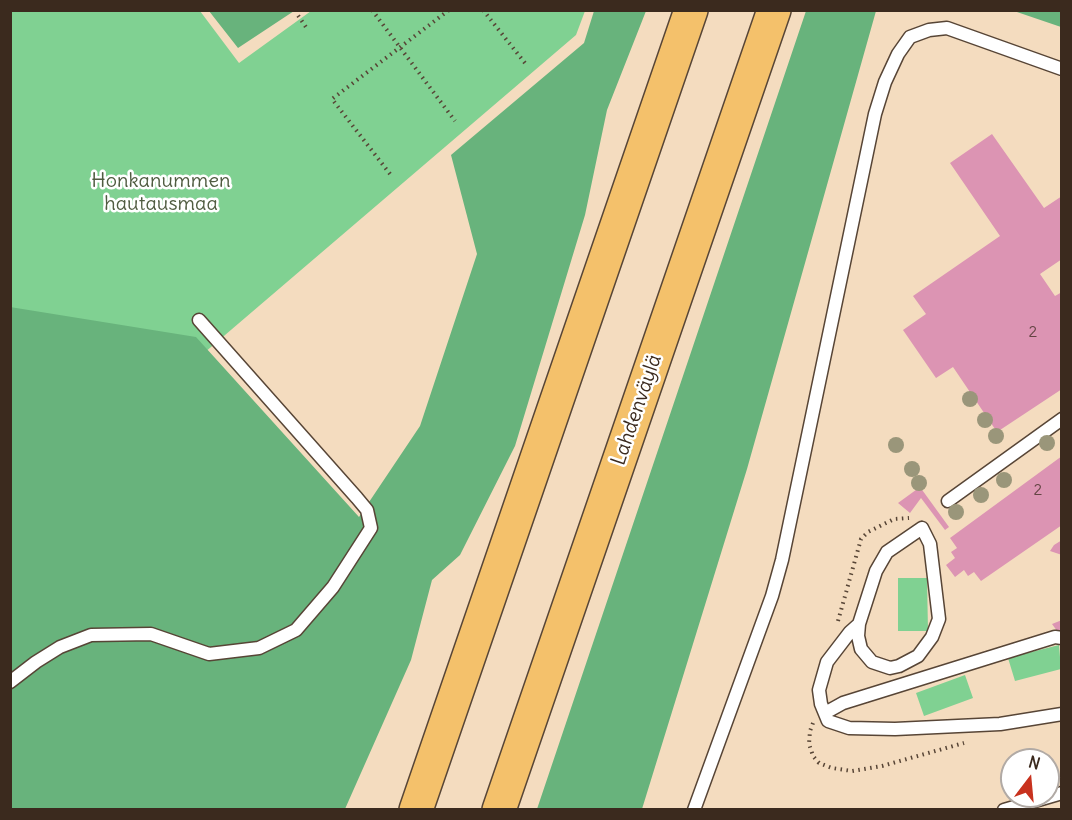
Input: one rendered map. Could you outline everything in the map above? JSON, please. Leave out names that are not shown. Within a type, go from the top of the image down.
[{"type":"highway","points":[[416,810],[691,10]]},
{"type":"highway","name":"Lahdenväylä","points":[[499,810],[774,10]]},
{"type":"lane","points":[[694,810],[775,587],[875,114],[885,82],[898,54],[910,37],[929,30],[946,28],[1062,69]]},
{"type":"lane","points":[[10,682],[60,647],[92,634],[151,634],[209,654],[259,648],[296,630],[333,587],[370,528],[367,510],[199,320]]},
{"type":"lane","points":[[948,501],[1062,419]]},
{"type":"lane","points":[[859,624],[858,636],[861,649],[872,662],[890,668],[918,656],[932,637],[939,619],[930,544],[922,528],[887,552],[876,571],[859,624],[827,662],[819,690],[821,704],[828,721],[849,728],[895,729],[1000,724],[1062,714]]},
{"type":"lane","points":[[825,712],[843,703],[1055,637],[1062,638]]},
{"type":"lane","points":[[1004,810],[1062,793]]},
{"type":"path","points":[[297,10],[297,14],[308,30]]},
{"type":"path","points":[[372,10],[455,121]]},
{"type":"path","points":[[390,174],[332,99],[449,10]]},
{"type":"path","points":[[483,10],[525,63]]},
{"type":"path","points":[[825,712],[814,720],[810,731],[809,744],[813,756],[819,763],[826,766],[852,771],[882,766],[992,735],[1000,724]]},
{"type":"green space","name":"Honkanummen hautausmaa","points":[[10,11],[200,11],[239,63],[311,11],[585,11],[576,35],[80,459],[11,362]]},
{"type":"green space","points":[[209,11],[294,11],[238,48]]},
{"type":"green space","points":[[594,11],[646,11],[607,110],[585,215],[515,446],[460,555],[432,580],[411,660],[345,809],[11,809],[10,307],[196,337],[359,517],[420,426],[477,254],[451,155],[584,43]]},
{"type":"green space","points":[[806,11],[876,11],[747,469],[642,809],[537,809]]},
{"type":"green space","points":[[1014,11],[1061,11],[1061,27]]},
{"type":"green space","points":[[898,578],[927,578],[928,631],[898,631]]},
{"type":"green space","points":[[1059,645],[1061,669],[1015,681],[1008,658]]},
{"type":"green space","points":[[965,675],[973,698],[924,716],[916,693]]},
{"type":"building","points":[[992,134],[1044,208],[1062,196],[1062,259],[1040,274],[1055,296],[1062,292],[1062,389],[997,432],[953,367],[936,378],[903,330],[926,314],[913,296],[1000,236],[950,163]]},
{"type":"building","points":[[1062,456],[1062,525],[981,581],[974,572],[968,576],[964,570],[955,577],[946,565],[955,558],[951,552],[957,548],[950,538]]},
{"type":"building","points":[[920,487],[949,527],[945,530],[921,498],[910,513],[898,503]]},
{"type":"building","points":[[1062,540],[1062,555],[1050,551],[1054,545]]},
{"type":"building","points":[[1062,620],[1062,634],[1060,635],[1052,624]]}]
